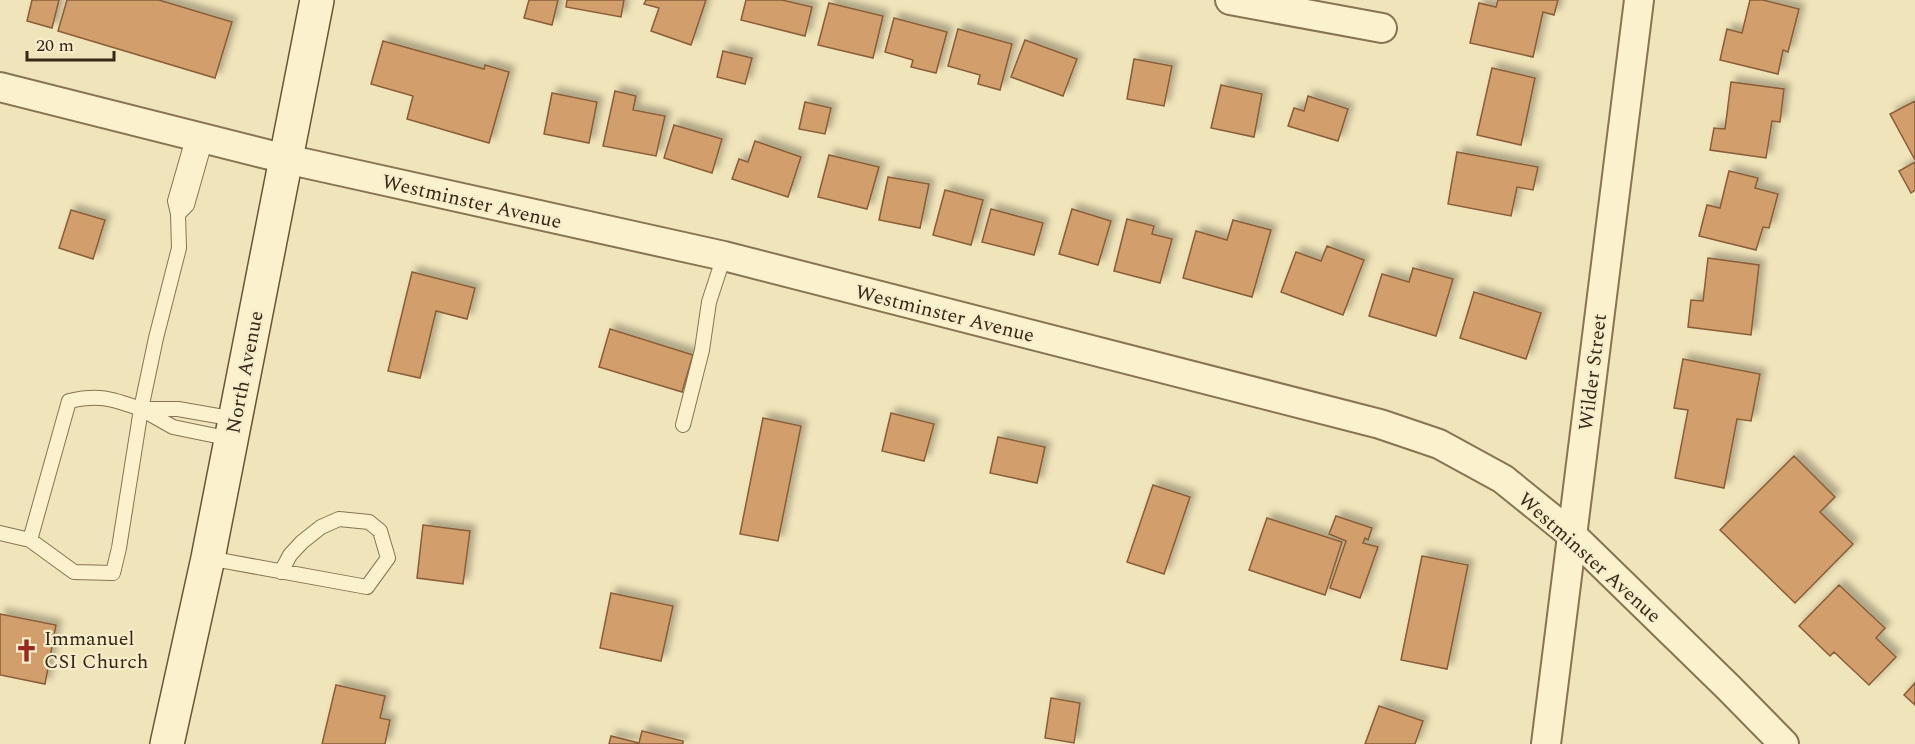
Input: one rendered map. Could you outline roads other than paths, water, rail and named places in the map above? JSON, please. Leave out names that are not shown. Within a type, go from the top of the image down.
[{"type":"main road","name":"North Avenue","points":[[167,744],[208,558],[317,0]]},
{"type":"street","points":[[1230,0],[1382,28]]},
{"type":"street","name":"Wilder Street","points":[[1546,744],[1638,0]]},
{"type":"street","name":"Westminster Avenue","points":[[0,87],[286,159],[724,256],[1380,424],[1439,444],[1503,479],[1571,534],[1784,744]]},
{"type":"lane","points":[[0,533],[30,540],[74,572],[113,573],[141,409],[179,248],[178,214],[175,201],[200,137]]},
{"type":"lane","points":[[682,425],[702,350],[709,302],[724,256]]},
{"type":"lane","points":[[30,540],[69,401],[91,396],[115,400],[141,409],[173,427],[233,429]]},
{"type":"lane","points":[[141,409],[178,409],[233,429]]},
{"type":"lane","points":[[208,558],[281,572],[367,587],[388,558],[380,531],[369,522],[339,519],[321,527],[302,542],[290,555],[281,572]]},
{"type":"place","name":"Immanuel CSI Church","points":[[26,650]]}]
